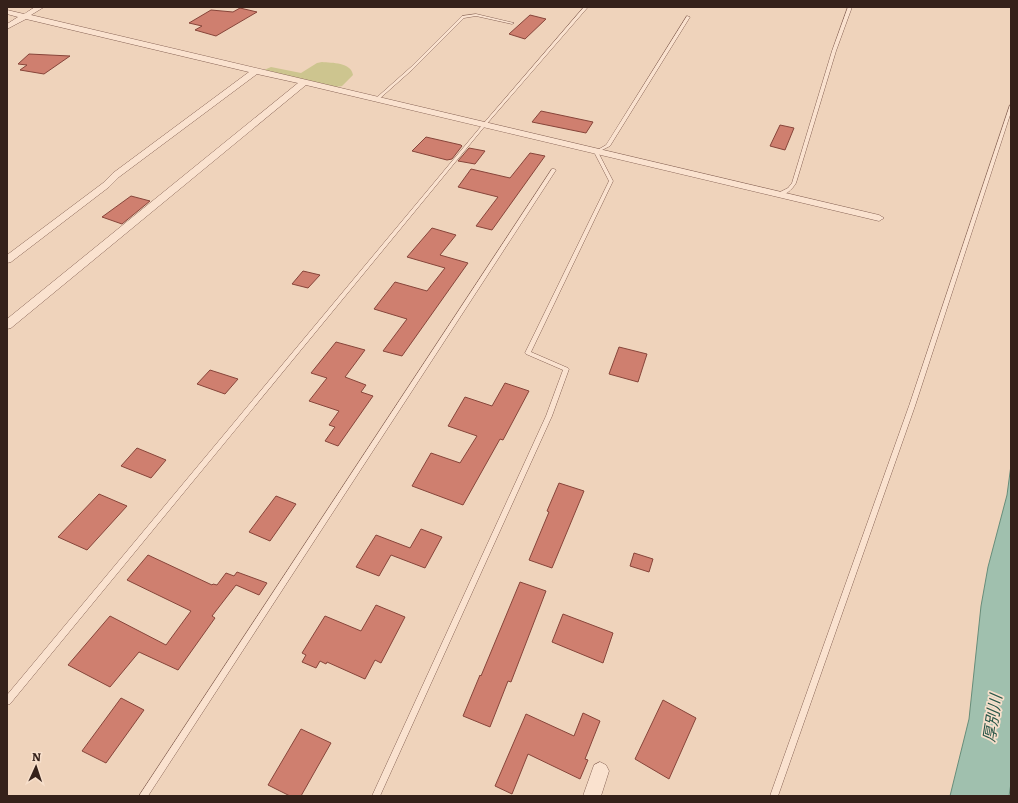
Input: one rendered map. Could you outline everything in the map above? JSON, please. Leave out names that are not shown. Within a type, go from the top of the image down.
[{"type":"street","points":[[7,9],[20,7]]},
{"type":"street","points":[[7,27],[40,7]]},
{"type":"street","points":[[7,12],[879,218]]},
{"type":"street","points":[[7,260],[106,185],[116,175],[256,71]]},
{"type":"street","points":[[7,325],[304,83]]},
{"type":"street","points":[[592,796],[600,771]]},
{"type":"lane","points":[[7,701],[484,125],[586,7]]},
{"type":"lane","points":[[778,195],[790,189],[794,183],[834,51],[850,7]]},
{"type":"lane","points":[[376,100],[412,68],[463,17],[476,15],[512,23]]},
{"type":"lane","points":[[376,796],[549,416],[566,369],[528,353],[611,181],[596,152],[608,146],[688,18]]},
{"type":"lane","points":[[774,796],[912,406],[1011,106]]},
{"type":"lane","points":[[143,796],[554,170]]},
{"type":"shaded area","points":[[322,62],[345,65],[352,71],[353,75],[342,86],[336,87],[264,70],[271,67],[301,73],[317,63]]},
{"type":"water","name":"厚別川","points":[[1011,465],[1011,783],[1009,796],[950,796],[969,719],[981,606],[988,567],[1007,495]]},
{"type":"building","points":[[240,8],[257,12],[216,36],[195,30],[202,26],[189,23],[211,10],[233,12]]},
{"type":"building","points":[[530,15],[546,19],[525,39],[509,34]]},
{"type":"building","points":[[29,54],[70,56],[44,74],[20,70],[27,65],[18,64]]},
{"type":"building","points":[[541,111],[593,122],[586,133],[532,122]]},
{"type":"building","points":[[780,125],[794,128],[785,150],[770,146]]},
{"type":"building","points":[[426,137],[462,146],[452,159],[447,160],[412,151]]},
{"type":"building","points":[[469,148],[485,151],[475,164],[458,161]]},
{"type":"building","points":[[530,153],[545,156],[492,230],[476,226],[498,197],[458,187],[471,169],[510,178]]},
{"type":"building","points":[[131,196],[150,201],[122,224],[102,217]]},
{"type":"building","points":[[432,228],[456,235],[440,255],[468,263],[402,356],[383,351],[407,319],[374,309],[395,282],[427,291],[445,268],[407,257]]},
{"type":"building","points":[[303,271],[320,275],[308,288],[292,284]]},
{"type":"building","points":[[336,342],[365,350],[345,377],[366,385],[361,392],[373,396],[338,446],[325,441],[335,427],[329,425],[339,411],[309,401],[327,378],[311,373]]},
{"type":"building","points":[[619,347],[647,354],[638,382],[609,374]]},
{"type":"building","points":[[210,370],[238,379],[225,394],[197,384]]},
{"type":"building","points":[[505,383],[529,391],[503,440],[500,439],[463,505],[412,486],[431,453],[460,463],[477,436],[448,426],[465,397],[492,406]]},
{"type":"building","points":[[137,448],[166,460],[151,478],[121,466]]},
{"type":"building","points":[[559,483],[584,491],[552,568],[529,560],[549,512],[547,511]]},
{"type":"building","points":[[99,494],[127,506],[87,550],[58,537]]},
{"type":"building","points":[[276,496],[296,504],[270,541],[249,532]]},
{"type":"building","points":[[421,529],[442,537],[425,568],[391,555],[379,576],[356,567],[376,535],[410,548]]},
{"type":"building","points":[[634,553],[653,559],[649,572],[630,566]]},
{"type":"building","points":[[148,555],[212,585],[217,585],[226,573],[234,576],[237,572],[267,583],[259,595],[236,585],[212,616],[215,618],[178,670],[139,652],[110,687],[68,665],[110,616],[166,645],[191,611],[127,580]]},
{"type":"building","points":[[520,582],[546,591],[511,682],[508,681],[490,727],[463,716]]},
{"type":"building","points":[[376,605],[405,617],[381,663],[375,660],[365,679],[327,662],[326,664],[320,661],[316,668],[302,662],[306,655],[302,653],[325,616],[361,631]]},
{"type":"building","points":[[563,614],[613,633],[603,663],[552,642]]},
{"type":"building","points":[[121,698],[144,710],[106,763],[82,751]]},
{"type":"building","points":[[663,700],[696,718],[669,779],[635,759]]},
{"type":"building","points":[[583,713],[600,721],[585,759],[588,760],[580,779],[528,754],[512,794],[495,786],[526,714],[574,736]]},
{"type":"building","points":[[301,729],[331,743],[301,796],[290,796],[268,785]]}]
